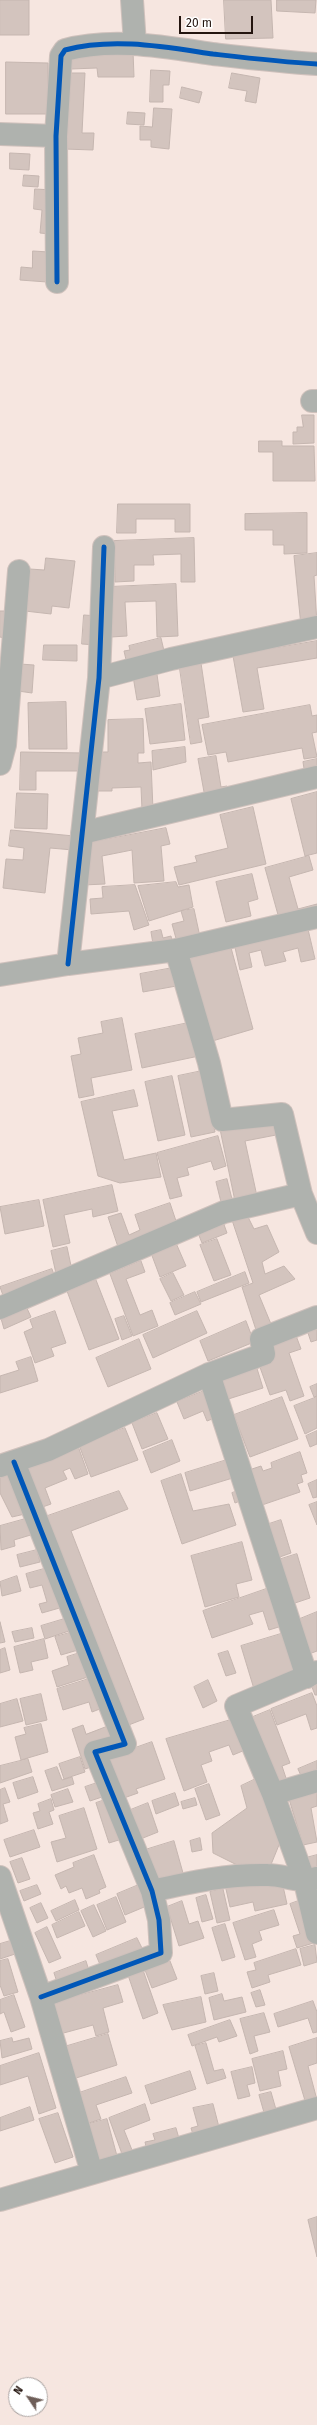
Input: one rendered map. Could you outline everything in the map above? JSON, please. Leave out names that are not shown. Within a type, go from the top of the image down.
[{"type":"street","points":[[132,0],[135,44]]},
{"type":"street","points":[[57,282],[56,136],[61,56],[64,50],[78,46],[135,44],[261,60],[317,64]]},
{"type":"street","points":[[0,134],[56,136]]},
{"type":"street","points":[[68,964],[99,678],[104,547]]},
{"type":"street","points":[[0,764],[5,745],[19,571]]},
{"type":"street","points":[[99,678],[171,658],[317,627]]},
{"type":"street","points":[[82,833],[317,777]]},
{"type":"street","points":[[0,975],[68,964],[176,950],[317,917]]},
{"type":"street","points":[[176,950],[222,1120],[282,1114],[301,1194],[317,1233]]},
{"type":"street","points":[[0,1308],[224,1212],[301,1194]]},
{"type":"street","points":[[42,1997],[162,1953],[160,1920],[152,1891],[95,1752],[124,1744],[7,1464],[48,1450],[209,1374],[264,1354],[261,1339],[317,1317]]},
{"type":"street","points":[[209,1374],[312,1674],[236,1706],[311,1880],[317,1932]]},
{"type":"street","points":[[273,1794],[317,1781]]},
{"type":"street","points":[[152,1891],[212,1878],[269,1875],[311,1880]]},
{"type":"street","points":[[0,1877],[42,1997],[92,2173]]},
{"type":"street","points":[[0,2200],[317,2108]]},
{"type":"building","points":[[0,0],[29,0],[29,35],[0,35]]},
{"type":"building","points":[[224,0],[271,0],[273,38],[226,39]]},
{"type":"building","points":[[277,0],[316,0],[315,13],[277,11]]},
{"type":"building","points":[[133,51],[134,77],[98,77],[97,68],[71,69],[70,52]]},
{"type":"building","points":[[6,62],[48,63],[48,114],[6,114]]},
{"type":"building","points":[[151,70],[170,71],[169,85],[163,85],[163,102],[150,102]]},
{"type":"building","points":[[67,73],[85,73],[82,133],[94,133],[93,150],[64,149]]},
{"type":"building","points":[[232,73],[260,78],[256,103],[245,101],[247,91],[229,88]]},
{"type":"building","points":[[182,87],[202,92],[199,103],[180,98]]},
{"type":"building","points":[[154,108],[172,109],[169,149],[151,147],[151,140],[140,140],[140,126],[152,127]]},
{"type":"building","points":[[128,112],[145,113],[144,125],[127,124]]},
{"type":"building","points":[[10,153],[30,154],[29,170],[10,169]]},
{"type":"building","points":[[24,175],[39,176],[38,187],[23,186]]},
{"type":"building","points":[[35,189],[53,190],[50,234],[40,233],[42,210],[34,209]]},
{"type":"building","points":[[33,251],[49,252],[47,282],[20,280],[21,267],[32,268]]},
{"type":"building","points":[[302,415],[314,415],[314,443],[293,444],[293,432],[297,432],[297,427],[303,427]]},
{"type":"building","points":[[259,441],[282,441],[282,446],[314,446],[315,481],[273,481],[273,452],[259,452]]},
{"type":"building","points":[[118,504],[190,504],[190,532],[175,532],[175,519],[136,519],[136,533],[117,533]]},
{"type":"building","points":[[307,513],[307,553],[284,554],[284,545],[273,545],[273,530],[245,530],[245,514]]},
{"type":"building","points":[[194,538],[195,582],[181,582],[181,554],[153,555],[154,565],[134,565],[134,581],[115,582],[114,541]]},
{"type":"building","points":[[317,553],[317,575],[314,576],[317,624],[301,626],[294,556]]},
{"type":"building","points":[[46,558],[75,561],[69,608],[52,606],[51,614],[25,611],[30,569],[44,570]]},
{"type":"building","points":[[176,584],[178,636],[157,637],[156,601],[125,602],[127,636],[111,637],[109,587]]},
{"type":"building","points":[[0,611],[5,611],[4,638],[0,637]]},
{"type":"building","points":[[84,615],[98,616],[96,645],[82,644]]},
{"type":"building","points":[[161,638],[165,655],[127,664],[124,651],[130,650],[129,646]]},
{"type":"building","points":[[317,641],[317,658],[257,668],[264,709],[243,712],[233,656]]},
{"type":"building","points":[[44,645],[77,645],[77,661],[43,660]]},
{"type":"building","points":[[179,662],[201,663],[209,717],[198,719],[202,742],[191,744]]},
{"type":"building","points":[[20,664],[34,665],[32,693],[18,691]]},
{"type":"building","points":[[156,667],[160,696],[137,700],[132,670]]},
{"type":"building","points":[[66,702],[67,749],[29,749],[28,703]]},
{"type":"building","points":[[181,704],[185,740],[150,744],[145,709]]},
{"type":"building","points":[[310,705],[312,716],[317,715],[317,732],[312,733],[317,757],[304,759],[302,748],[228,762],[226,752],[208,755],[202,725]]},
{"type":"building","points":[[143,719],[144,753],[138,753],[138,763],[151,762],[153,810],[142,810],[141,787],[112,788],[112,791],[95,791],[94,752],[108,752],[108,720]]},
{"type":"building","points":[[185,747],[186,762],[153,770],[152,751]]},
{"type":"building","points":[[21,752],[85,753],[85,771],[36,771],[36,790],[20,790]]},
{"type":"building","points":[[216,756],[221,787],[227,786],[229,799],[206,803],[198,759]]},
{"type":"building","points":[[317,759],[317,773],[305,775],[303,762]]},
{"type":"building","points":[[317,792],[317,853],[305,856],[291,799]]},
{"type":"building","points":[[17,793],[48,794],[47,829],[15,828]]},
{"type":"building","points":[[253,807],[266,864],[179,885],[174,867],[197,862],[195,856],[228,848],[220,815]]},
{"type":"building","points":[[166,828],[170,844],[161,846],[164,881],[134,883],[132,850],[102,856],[105,884],[83,885],[84,844]]},
{"type":"building","points":[[11,830],[74,836],[73,850],[50,848],[45,893],[3,888],[6,859],[23,860],[24,848],[9,846]]},
{"type":"building","points":[[309,856],[313,870],[289,877],[298,909],[317,904],[317,911],[280,922],[265,868]]},
{"type":"building","points":[[252,874],[258,899],[248,902],[251,916],[226,922],[216,882]]},
{"type":"building","points":[[176,882],[178,887],[189,885],[193,907],[149,921],[138,886]]},
{"type":"building","points":[[135,885],[149,925],[134,930],[129,911],[91,914],[90,899],[103,898],[102,887]]},
{"type":"building","points":[[194,909],[200,937],[177,942],[172,924],[184,921],[181,911]]},
{"type":"building","points":[[307,925],[315,959],[301,962],[298,948],[283,952],[286,961],[265,966],[261,950],[249,953],[252,967],[240,970],[234,943]]},
{"type":"building","points":[[161,930],[163,938],[171,936],[173,946],[154,950],[151,932]]},
{"type":"building","points":[[230,944],[253,1029],[209,1042],[186,956]]},
{"type":"building","points":[[178,967],[182,985],[143,992],[140,974]]},
{"type":"building","points":[[122,1018],[132,1070],[91,1078],[94,1095],[79,1098],[71,1056],[81,1054],[78,1038],[103,1033],[101,1022]]},
{"type":"building","points":[[193,1022],[199,1056],[142,1068],[135,1034]]},
{"type":"building","points":[[202,1071],[215,1132],[191,1137],[178,1076]]},
{"type":"building","points":[[172,1076],[185,1135],[158,1141],[145,1082]]},
{"type":"building","points":[[134,1090],[138,1106],[112,1111],[124,1160],[156,1153],[161,1177],[120,1183],[98,1176],[81,1102]]},
{"type":"building","points":[[273,1118],[276,1135],[245,1141],[258,1201],[236,1206],[220,1129]]},
{"type":"building","points":[[218,1136],[226,1166],[214,1170],[211,1161],[187,1168],[189,1175],[177,1178],[182,1196],[170,1199],[157,1153]]},
{"type":"building","points":[[227,1179],[234,1207],[223,1210],[216,1182]]},
{"type":"building","points":[[112,1185],[118,1211],[93,1217],[92,1209],[64,1215],[70,1243],[53,1247],[43,1200]]},
{"type":"building","points":[[39,1200],[44,1226],[5,1234],[0,1207]]},
{"type":"building","points":[[170,1203],[179,1230],[119,1250],[108,1217],[121,1213],[129,1235],[140,1230],[135,1215]]},
{"type":"building","points":[[245,1211],[254,1229],[267,1225],[279,1252],[262,1262],[265,1274],[284,1266],[295,1279],[259,1295],[271,1324],[257,1333],[242,1287],[253,1283],[230,1214]]},
{"type":"building","points":[[222,1219],[227,1233],[202,1243],[196,1228]]},
{"type":"building","points":[[217,1239],[231,1275],[214,1281],[200,1245]]},
{"type":"building","points":[[176,1243],[186,1266],[160,1277],[151,1253]]},
{"type":"building","points":[[67,1247],[73,1275],[57,1278],[51,1251]]},
{"type":"building","points":[[141,1261],[145,1272],[126,1279],[140,1315],[152,1310],[158,1326],[133,1336],[110,1274]]},
{"type":"building","points":[[52,1269],[57,1283],[5,1301],[0,1287]]},
{"type":"building","points":[[245,1272],[249,1283],[201,1302],[197,1292]]},
{"type":"building","points":[[173,1273],[184,1295],[171,1301],[160,1279]]},
{"type":"building","points":[[96,1280],[119,1339],[89,1350],[67,1291]]},
{"type":"building","points":[[195,1292],[201,1304],[175,1315],[170,1303]]},
{"type":"building","points":[[25,1304],[31,1317],[4,1329],[0,1315]]},
{"type":"building","points":[[55,1311],[66,1343],[51,1348],[54,1356],[35,1363],[24,1332],[33,1328],[30,1320]]},
{"type":"building","points":[[197,1311],[207,1333],[153,1358],[143,1335]]},
{"type":"building","points":[[124,1316],[132,1336],[122,1340],[115,1319]]},
{"type":"building","points":[[246,1321],[254,1342],[208,1361],[200,1341]]},
{"type":"building","points":[[317,1322],[317,1340],[311,1342],[306,1327]]},
{"type":"building","points":[[295,1333],[301,1349],[289,1353],[304,1396],[290,1401],[286,1390],[270,1395],[257,1359],[265,1344]]},
{"type":"building","points":[[139,1339],[151,1369],[108,1387],[96,1358]]},
{"type":"building","points":[[31,1357],[38,1381],[0,1393],[0,1376],[19,1370],[16,1362]]},
{"type":"building","points":[[255,1362],[263,1388],[222,1401],[214,1376]]},
{"type":"building","points":[[317,1384],[317,1396],[314,1397],[310,1387]]},
{"type":"building","points":[[209,1389],[220,1416],[207,1421],[203,1411],[184,1419],[177,1402]]},
{"type":"building","points":[[282,1397],[298,1439],[250,1457],[234,1415]]},
{"type":"building","points":[[317,1397],[317,1428],[305,1434],[294,1406]]},
{"type":"building","points":[[157,1413],[168,1439],[142,1449],[132,1423]]},
{"type":"building","points":[[125,1428],[138,1460],[91,1477],[79,1445]]},
{"type":"building","points":[[317,1431],[317,1444],[310,1447],[306,1436]]},
{"type":"building","points":[[172,1440],[180,1461],[151,1473],[143,1452]]},
{"type":"building","points":[[78,1446],[88,1474],[75,1479],[70,1468],[63,1471],[67,1479],[45,1488],[51,1504],[37,1509],[22,1467]]},
{"type":"building","points":[[300,1452],[307,1473],[301,1475],[303,1482],[297,1484],[300,1492],[262,1505],[249,1470],[261,1466],[263,1471],[272,1468],[271,1463]]},
{"type":"building","points":[[230,1459],[236,1477],[190,1491],[185,1473]]},
{"type":"building","points":[[181,1474],[193,1511],[229,1504],[236,1525],[182,1544],[161,1481]]},
{"type":"building","points":[[8,1475],[25,1514],[12,1517],[0,1493],[0,1476]]},
{"type":"building","points":[[317,1480],[317,1497],[313,1498],[308,1484]]},
{"type":"building","points":[[241,1490],[245,1499],[235,1503],[232,1493]]},
{"type":"building","points":[[119,1491],[128,1509],[71,1531],[144,1719],[121,1728],[39,1519]]},
{"type":"building","points":[[317,1502],[317,1525],[309,1505]]},
{"type":"building","points":[[29,1518],[34,1534],[14,1540],[15,1546],[1,1550],[0,1526]]},
{"type":"building","points":[[281,1520],[291,1553],[277,1558],[266,1525]]},
{"type":"building","points":[[242,1542],[252,1580],[236,1584],[239,1597],[205,1607],[191,1556]]},
{"type":"building","points":[[37,1550],[40,1562],[20,1567],[17,1555]]},
{"type":"building","points":[[297,1554],[310,1598],[289,1605],[275,1561]]},
{"type":"building","points":[[51,1567],[63,1607],[42,1613],[39,1604],[47,1602],[42,1585],[30,1588],[26,1574]]},
{"type":"building","points":[[17,1576],[21,1591],[2,1596],[0,1582]]},
{"type":"building","points":[[272,1587],[285,1625],[269,1630],[263,1611],[249,1615],[253,1624],[212,1638],[203,1611]]},
{"type":"building","points":[[317,1612],[317,1651],[309,1654],[295,1621]]},
{"type":"building","points":[[71,1617],[75,1629],[45,1639],[41,1626]]},
{"type":"building","points":[[0,1622],[5,1642],[0,1643]]},
{"type":"building","points":[[32,1628],[34,1638],[15,1642],[12,1632]]},
{"type":"building","points":[[73,1632],[78,1650],[61,1655],[55,1637]]},
{"type":"building","points":[[284,1633],[296,1676],[254,1689],[241,1646]]},
{"type":"building","points":[[44,1639],[48,1658],[31,1662],[33,1670],[20,1673],[14,1647]]},
{"type":"building","points":[[5,1648],[10,1670],[0,1673],[0,1650]]},
{"type":"building","points":[[86,1651],[94,1675],[57,1687],[52,1671],[69,1665],[67,1657]]},
{"type":"building","points":[[228,1651],[236,1673],[226,1676],[218,1654]]},
{"type":"building","points":[[95,1677],[105,1707],[92,1712],[89,1702],[63,1710],[57,1689]]},
{"type":"building","points":[[208,1680],[217,1701],[203,1708],[194,1687]]},
{"type":"building","points":[[317,1684],[317,1695],[315,1695],[312,1687]]},
{"type":"building","points":[[312,1693],[317,1706],[317,1728],[311,1730],[306,1714],[277,1725],[271,1709]]},
{"type":"building","points":[[41,1694],[47,1720],[26,1725],[20,1699]]},
{"type":"building","points":[[17,1699],[23,1721],[0,1727],[0,1704]]},
{"type":"building","points":[[270,1710],[290,1763],[282,1766],[287,1781],[273,1787],[248,1719]]},
{"type":"building","points":[[234,1719],[245,1750],[233,1755],[229,1745],[209,1752],[212,1761],[201,1765],[207,1782],[184,1791],[166,1739]]},
{"type":"building","points":[[41,1724],[48,1752],[21,1760],[15,1737],[26,1734],[24,1728]]},
{"type":"building","points":[[114,1724],[118,1738],[97,1765],[85,1769],[72,1729],[83,1725],[86,1734]]},
{"type":"building","points":[[152,1742],[165,1779],[136,1789],[138,1793],[121,1799],[107,1758]]},
{"type":"building","points":[[80,1757],[85,1772],[64,1779],[59,1764]]},
{"type":"building","points":[[28,1759],[32,1772],[0,1783],[0,1766]]},
{"type":"building","points":[[317,1761],[317,1775],[303,1780],[298,1769]]},
{"type":"building","points":[[57,1767],[62,1780],[72,1777],[74,1784],[52,1791],[45,1771]]},
{"type":"building","points":[[33,1777],[38,1792],[18,1799],[13,1783]]},
{"type":"building","points":[[260,1777],[283,1835],[270,1867],[249,1871],[213,1853],[212,1833],[247,1808],[241,1786]]},
{"type":"building","points":[[100,1782],[105,1796],[90,1801],[85,1787]]},
{"type":"building","points":[[209,1784],[220,1815],[206,1820],[195,1789]]},
{"type":"building","points":[[5,1788],[10,1802],[3,1804],[8,1821],[0,1824],[0,1790]]},
{"type":"building","points":[[317,1788],[317,1806],[311,1808],[317,1842],[303,1845],[289,1799]]},
{"type":"building","points":[[68,1789],[73,1802],[55,1807],[51,1795]]},
{"type":"building","points":[[175,1793],[179,1805],[156,1814],[152,1801]]},
{"type":"building","points":[[195,1798],[197,1805],[183,1809],[181,1802]]},
{"type":"building","points":[[51,1799],[54,1810],[49,1812],[53,1824],[38,1829],[33,1813],[40,1811],[38,1804]]},
{"type":"building","points":[[108,1799],[122,1839],[109,1843],[96,1803]]},
{"type":"building","points":[[148,1803],[158,1832],[138,1840],[128,1811]]},
{"type":"building","points":[[84,1808],[97,1849],[57,1862],[51,1842],[66,1838],[59,1816]]},
{"type":"building","points":[[34,1830],[40,1847],[10,1857],[4,1840]]},
{"type":"building","points":[[200,1838],[202,1850],[192,1852],[190,1841]]},
{"type":"building","points":[[174,1841],[183,1873],[154,1881],[145,1850]]},
{"type":"building","points":[[94,1855],[106,1887],[99,1890],[100,1893],[86,1899],[82,1888],[69,1893],[66,1886],[61,1889],[55,1875],[74,1867],[73,1863]]},
{"type":"building","points":[[317,1855],[317,1873],[302,1859]]},
{"type":"building","points":[[22,1858],[30,1879],[18,1883],[10,1862]]},
{"type":"building","points":[[141,1884],[149,1905],[125,1915],[117,1894]]},
{"type":"building","points":[[251,1884],[283,1886],[287,1904],[255,1911],[253,1902],[230,1907],[226,1889]]},
{"type":"building","points":[[37,1885],[41,1894],[24,1901],[20,1891]]},
{"type":"building","points":[[223,1889],[230,1920],[217,1923],[210,1892]]},
{"type":"building","points":[[206,1895],[213,1919],[202,1922],[196,1898]]},
{"type":"building","points":[[116,1897],[126,1922],[107,1930],[97,1905]]},
{"type":"building","points":[[304,1899],[317,1942],[297,1948],[293,1936],[300,1934],[290,1904]]},
{"type":"building","points":[[75,1900],[79,1910],[56,1921],[51,1911]]},
{"type":"building","points":[[182,1901],[189,1924],[198,1921],[204,1938],[179,1946],[167,1907]]},
{"type":"building","points":[[41,1903],[48,1918],[37,1923],[30,1908]]},
{"type":"building","points":[[94,1905],[106,1931],[93,1937],[81,1911]]},
{"type":"building","points":[[274,1910],[279,1925],[259,1931],[262,1940],[252,1944],[256,1957],[245,1960],[233,1923]]},
{"type":"building","points":[[79,1912],[85,1926],[57,1938],[52,1925]]},
{"type":"building","points":[[225,1924],[235,1957],[222,1961],[212,1928]]},
{"type":"building","points":[[47,1927],[61,1958],[49,1963],[35,1933]]},
{"type":"building","points":[[137,1938],[143,1950],[101,1967],[96,1955]]},
{"type":"building","points":[[17,1939],[21,1952],[0,1959],[0,1944]]},
{"type":"building","points":[[315,1945],[317,1962],[304,1966],[300,1949]]},
{"type":"building","points":[[296,1949],[301,1965],[268,1975],[270,1982],[252,1988],[247,1972],[256,1970],[254,1963]]},
{"type":"building","points":[[8,1959],[18,1992],[4,1996],[0,1985],[0,1961]]},
{"type":"building","points":[[86,1961],[90,1974],[58,1985],[54,1973]]},
{"type":"building","points":[[170,1961],[177,1979],[152,1988],[145,1970]]},
{"type":"building","points":[[143,1970],[158,2013],[143,2019],[128,1975]]},
{"type":"building","points":[[214,1973],[218,1991],[205,1994],[201,1976]]},
{"type":"building","points":[[118,1985],[123,2002],[103,2008],[109,2032],[96,2036],[93,2025],[60,2034],[52,2003]]},
{"type":"building","points":[[260,1990],[265,2005],[256,2007],[251,1993]]},
{"type":"building","points":[[222,1994],[224,2001],[242,1997],[246,2012],[214,2020],[209,1998]]},
{"type":"building","points":[[14,1995],[25,2027],[11,2032],[4,2012],[0,2014],[0,2000]]},
{"type":"building","points":[[201,1997],[206,2022],[172,2030],[163,2005]]},
{"type":"building","points":[[313,2001],[317,2012],[317,2032],[313,2033],[308,2018],[278,2027],[274,2014]]},
{"type":"building","points":[[264,2013],[270,2032],[254,2036],[258,2051],[250,2054],[240,2019]]},
{"type":"building","points":[[230,2020],[237,2036],[219,2042],[217,2037],[192,2046],[188,2035]]},
{"type":"building","points":[[108,2034],[117,2065],[73,2079],[64,2047]]},
{"type":"building","points":[[12,2038],[13,2042],[29,2038],[32,2049],[2,2058],[0,2041]]},
{"type":"building","points":[[317,2038],[317,2063],[308,2066],[317,2100],[306,2104],[289,2047]]},
{"type":"building","points":[[206,2043],[214,2071],[223,2069],[226,2078],[207,2084],[195,2046]]},
{"type":"building","points":[[283,2051],[287,2069],[278,2071],[281,2086],[260,2091],[252,2059]]},
{"type":"building","points":[[39,2053],[56,2108],[39,2114],[28,2076],[0,2085],[0,2066]]},
{"type":"building","points":[[252,2067],[255,2083],[247,2085],[250,2096],[238,2099],[231,2072]]},
{"type":"building","points":[[190,2071],[196,2089],[151,2104],[145,2086]]},
{"type":"building","points":[[126,2077],[132,2093],[96,2105],[101,2119],[89,2123],[79,2093]]},
{"type":"building","points":[[271,2092],[277,2113],[265,2116],[259,2095]]},
{"type":"building","points":[[145,2104],[150,2120],[124,2130],[132,2150],[122,2154],[109,2118]]},
{"type":"building","points":[[213,2104],[220,2131],[194,2138],[191,2128],[198,2126],[193,2108]]},
{"type":"building","points":[[30,2107],[34,2120],[0,2131],[0,2118]]},
{"type":"building","points":[[58,2113],[73,2157],[55,2163],[39,2119]]},
{"type":"building","points":[[107,2119],[117,2156],[96,2161],[86,2125]]},
{"type":"building","points":[[176,2128],[180,2142],[147,2151],[145,2142],[155,2140],[153,2134]]},
{"type":"building","points":[[317,2217],[317,2257],[308,2220]]},
{"type":"cycle path","points":[[57,282],[56,136],[61,56],[65,50],[102,44],[139,44],[213,54],[317,64]]},
{"type":"cycle path","points":[[68,964],[99,678],[104,547]]},
{"type":"cycle path","points":[[14,1462],[125,1744],[95,1752],[152,1891],[159,1920],[161,1953],[41,1997]]}]
